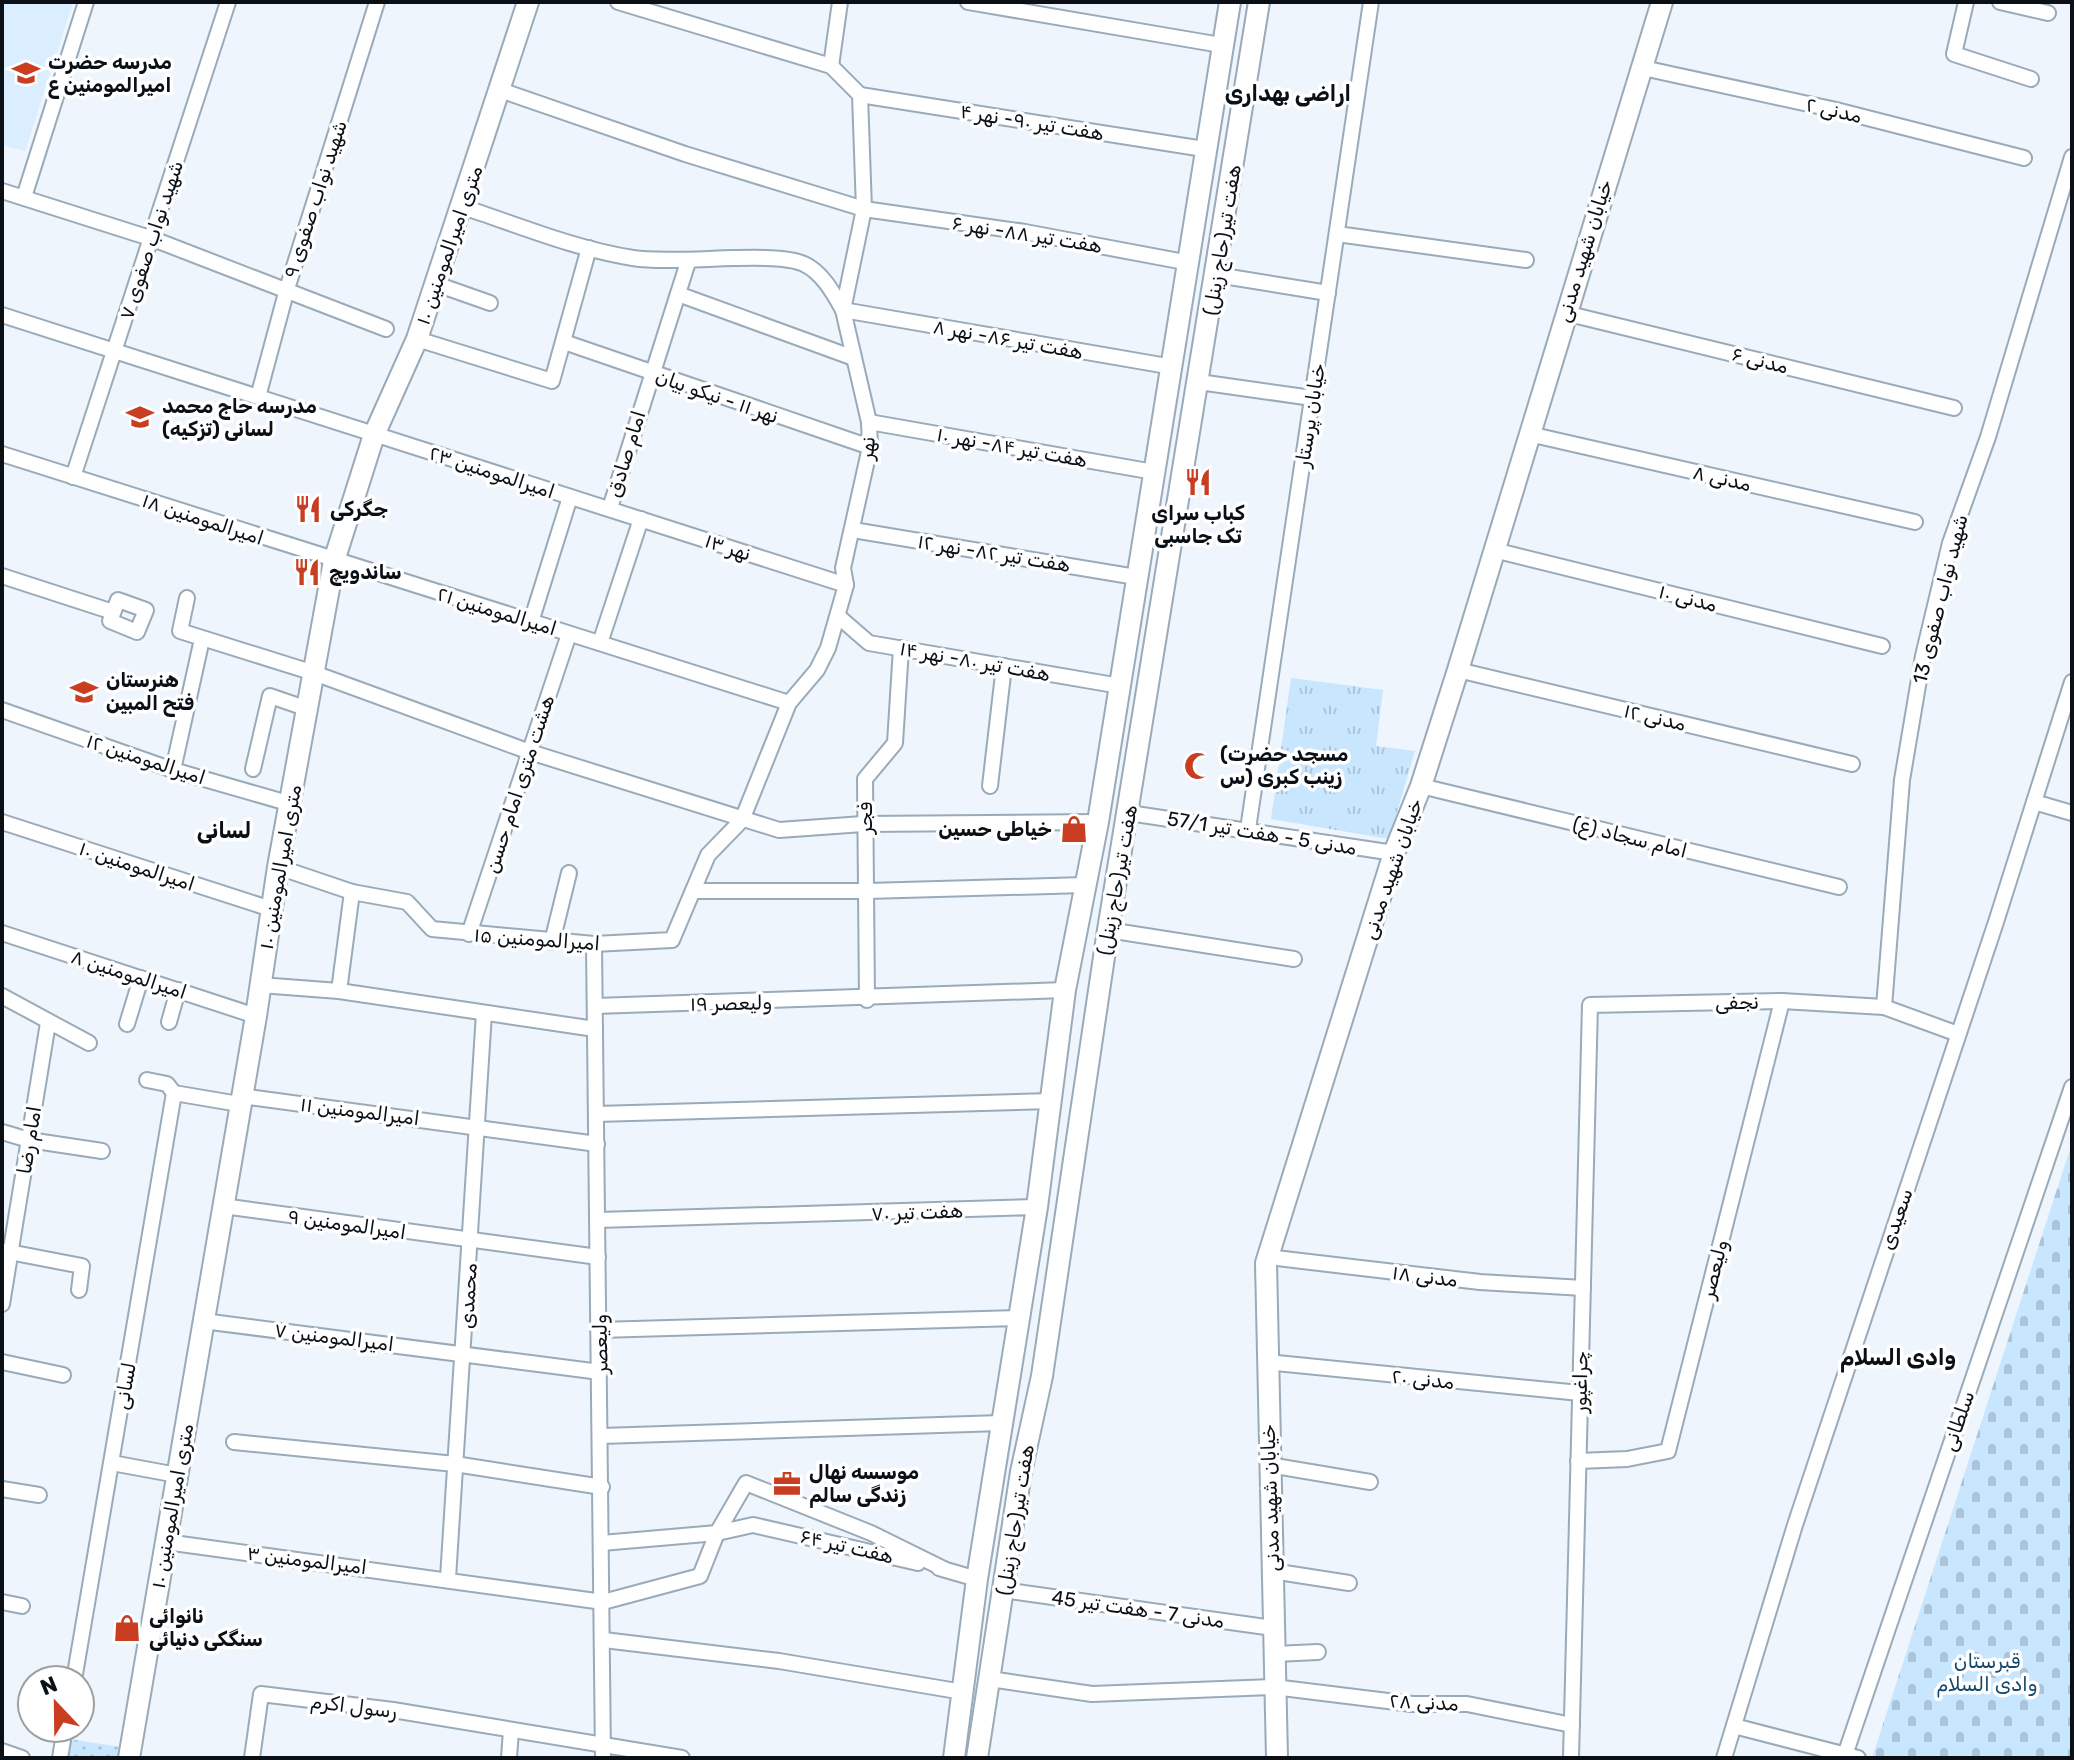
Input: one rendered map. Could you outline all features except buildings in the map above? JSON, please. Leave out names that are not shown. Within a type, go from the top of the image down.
[{"type":"street","points":[[24,197],[86,2]]},
{"type":"street","name":"شهید نواب صفوی ۷","points":[[73,477],[228,2]]},
{"type":"street","name":"شهید نواب صفوی ۹","points":[[258,397],[287,289],[377,2]]},
{"type":"street","name":"۱۰ متری امیرالمومنین","points":[[129,1758],[256,1016],[278,867],[334,561],[374,435],[417,339],[463,207],[528,2]]},
{"type":"street","points":[[618,2],[831,66],[860,95]]},
{"type":"street","points":[[831,66],[840,2]]},
{"type":"street","points":[[968,2],[1221,45]]},
{"type":"street","name":"هفت تیر(حاج زینل)","points":[[954,1758],[977,1579],[1037,1207],[1065,990],[1098,822],[1230,2]]},
{"type":"street","name":"هفت تیر(حاج زینل)","points":[[977,1758],[1021,1472],[1044,1361],[1108,930],[1259,2]]},
{"type":"street","name":"خیابان پرستار","points":[[1248,829],[1371,2]]},
{"type":"street","name":"خیابان شهید مدنی","points":[[1277,1758],[1266,1362],[1268,1257],[1394,853],[1421,786],[1458,670],[1662,2]]},
{"type":"street","points":[[1966,2],[1954,54],[2031,79]]},
{"type":"street","points":[[2000,2],[2048,13]]},
{"type":"street","name":"مدنی ۲","points":[[1643,68],[1836,110],[2024,158]]},
{"type":"street","name":"هفت تیر ۸۸- نهر ۶","points":[[500,90],[685,154],[864,209],[1025,232],[1190,263]]},
{"type":"street","name":"هفت تیر ۹۰- نهر ۴","points":[[860,95],[1204,149]]},
{"type":"street","name":"نهر","points":[[742,820],[789,703],[817,670],[839,617],[846,585],[843,568],[870,447],[869,422],[851,357],[843,310],[864,209],[860,95]]},
{"type":"street","name":"شهید نواب صفوی 13","points":[[1884,1007],[1902,780],[1923,656],[1950,543],[1988,437],[2072,157]]},
{"type":"street","points":[[2,191],[153,239],[386,329]]},
{"type":"street","points":[[463,207],[589,248],[634,258],[688,262],[777,258],[805,264],[831,287],[843,310]]},
{"type":"street","points":[[1337,234],[1526,260]]},
{"type":"street","points":[[417,339],[552,381],[589,248]]},
{"type":"street","name":"امام صادق","points":[[610,508],[688,262]]},
{"type":"street","points":[[1217,275],[1328,293]]},
{"type":"street","points":[[436,284],[490,303]]},
{"type":"street","points":[[678,294],[851,357]]},
{"type":"street","name":"هفت تیر ۸۶- نهر ۸","points":[[843,310],[1173,367]]},
{"type":"street","name":"مدنی ۶","points":[[1565,313],[1954,408]]},
{"type":"street","name":"امیرالمومنین ۲۳","points":[[2,315],[610,508]]},
{"type":"street","name":"نهر ۱۱ - نیکو بیان","points":[[564,342],[870,447]]},
{"type":"street","points":[[1199,382],[1312,398]]},
{"type":"street","name":"هفت تیر ۸۴- نهر ۱۰","points":[[869,422],[1154,472]]},
{"type":"street","name":"مدنی ۸","points":[[1529,434],[1915,522]]},
{"type":"street","name":"امیرالمومنین ۱۸","points":[[2,454],[334,561]]},
{"type":"street","points":[[531,622],[570,497]]},
{"type":"street","name":"نهر ۱۳","points":[[610,508],[846,585]]},
{"type":"street","points":[[600,643],[641,519]]},
{"type":"street","name":"هفت تیر ۸۲- نهر ۱۲","points":[[853,530],[1136,577]]},
{"type":"street","name":"مدنی ۱۰","points":[[1494,550],[1882,646]]},
{"type":"street","name":"امیرالمومنین ۲۱","points":[[334,561],[789,703]]},
{"type":"street","points":[[2,576],[113,612]]},
{"type":"street","points":[[187,598],[180,631],[314,673],[530,752],[779,830],[863,824],[1098,822]]},
{"type":"street","name":"هفت تیر ۸۰- نهر ۱۴","points":[[839,617],[869,643],[1120,686]]},
{"type":"street","name":"هشت متری امام حسن","points":[[469,934],[569,634]]},
{"type":"street","points":[[173,770],[202,639]]},
{"type":"street","name":"فجر","points":[[867,1000],[867,891],[863,824],[865,779],[895,743],[901,648]]},
{"type":"street","points":[[990,786],[1004,666]]},
{"type":"street","name":"مدنی ۱۲","points":[[1458,670],[1852,764]]},
{"type":"street","name":"سعیدی","points":[[1724,1758],[1795,1525],[2072,682]]},
{"type":"street","points":[[253,769],[270,696],[308,709]]},
{"type":"street","name":"امیرالمومنین ۱۲","points":[[2,710],[173,770],[291,804]]},
{"type":"street","name":"امام سجاد (ع)","points":[[1421,786],[1839,887]]},
{"type":"street","points":[[2034,802],[2072,813]]},
{"type":"street","name":"مدنی 5 - هفت تیر 57/1","points":[[1129,813],[1394,853]]},
{"type":"street","name":"امیرالمومنین ۱۵","points":[[278,867],[352,892],[407,902],[432,929],[594,944],[672,940],[708,855],[742,820]]},
{"type":"street","name":"امیرالمومنین ۱۰","points":[[2,822],[271,909]]},
{"type":"street","points":[[552,942],[569,873]]},
{"type":"street","points":[[693,891],[867,891],[1085,885]]},
{"type":"street","points":[[339,991],[352,892]]},
{"type":"street","points":[[1108,930],[1294,959]]},
{"type":"street","name":"امیرالمومنین ۸","points":[[2,933],[256,1016]]},
{"type":"street","name":"ولیعصر","points":[[594,944],[604,1751]]},
{"type":"street","points":[[127,1024],[141,978]]},
{"type":"street","points":[[260,985],[339,991],[595,1029]]},
{"type":"street","points":[[169,1022],[178,990]]},
{"type":"street","name":"ولیعصر ۱۹","points":[[595,1006],[867,1000],[1065,990]]},
{"type":"street","points":[[2,996],[89,1043]]},
{"type":"street","name":"نجفی","points":[[1590,1005],[1782,1001],[1884,1007],[1958,1034]]},
{"type":"street","name":"ولیعصر","points":[[1578,1461],[1627,1459],[1668,1451],[1782,1001]]},
{"type":"street","name":"چراغپور","points":[[1571,1758],[1590,1005]]},
{"type":"street","name":"محمدی","points":[[448,1578],[465,1353],[484,1013]]},
{"type":"street","name":"امام رضا","points":[[2,1304],[6,1251],[29,1140],[48,1023]]},
{"type":"street","name":"امیرالمومنین ۱۱","points":[[147,1080],[167,1084],[174,1093],[478,1126],[597,1144]]},
{"type":"street","name":"سلطانی","points":[[1849,1757],[2072,1087]]},
{"type":"street","name":"لسانی","points":[[77,1664],[174,1093]]},
{"type":"street","points":[[596,1114],[1052,1101]]},
{"type":"street","points":[[2,1132],[29,1140],[102,1151]]},
{"type":"street","name":"امیرالمومنین ۹","points":[[223,1206],[598,1257]]},
{"type":"street","name":"هفت تیر ۷۰","points":[[598,1220],[1037,1207]]},
{"type":"street","points":[[6,1251],[82,1266],[79,1290]]},
{"type":"street","name":"مدنی ۱۸","points":[[1268,1257],[1480,1282],[1583,1288]]},
{"type":"street","points":[[599,1330],[1020,1318]]},
{"type":"street","name":"امیرالمومنین ۷","points":[[203,1321],[600,1372]]},
{"type":"street","points":[[2,1362],[63,1375]]},
{"type":"street","name":"مدنی ۲۰","points":[[1266,1362],[1580,1393]]},
{"type":"street","points":[[601,1436],[1001,1423]]},
{"type":"street","points":[[234,1442],[455,1464],[602,1487]]},
{"type":"street","points":[[112,1463],[177,1475]]},
{"type":"street","points":[[1269,1465],[1370,1482]]},
{"type":"street","points":[[603,1602],[700,1576],[717,1533],[746,1483],[871,1533],[944,1569]]},
{"type":"street","points":[[2,1489],[39,1495]]},
{"type":"street","name":"هفت تیر ۶۴","points":[[602,1543],[717,1533],[753,1525],[977,1579]]},
{"type":"street","name":"امیرالمومنین ۳","points":[[166,1542],[448,1578],[603,1602]]},
{"type":"street","points":[[1272,1571],[1349,1583]]},
{"type":"street","name":"مدنی 7 - هفت تیر 45","points":[[1003,1590],[1273,1628]]},
{"type":"street","points":[[2,1602],[22,1606]]},
{"type":"street","points":[[604,1640],[779,1661],[963,1692]]},
{"type":"street","points":[[1275,1654],[1318,1652]]},
{"type":"street","name":"مدنی ۲۸","points":[[990,1679],[1092,1694],[1274,1687],[1412,1704],[1467,1704],[1572,1725]]},
{"type":"street","name":"رسول اکرم","points":[[252,1758],[261,1694],[511,1730]]},
{"type":"street","points":[[1734,1726],[1849,1757]]},
{"type":"street","points":[[509,1758],[511,1730],[604,1751],[682,1758]]},
{"type":"street","points":[[2,1751],[22,1758]]},
{"type":"shaded area","name":"مدرسه حضرت امیرالمومنین ع","points":[[2,2],[73,2],[25,151],[2,145]]},
{"type":"green space","points":[[1291,678],[1383,690],[1376,746],[1415,751],[1389,839],[1271,819]]},
{"type":"green space","name":"قبرستان وادی السلام","points":[[2072,1143],[2072,1758],[1872,1758]]},
{"type":"green space","points":[[96,1743],[120,1747],[118,1758],[66,1758],[69,1744]]},
{"type":"place","name":"مدرسه حضرت امیرالمومنین ع","points":[[26,73]]},
{"type":"place","name":"مدرسه حاج محمد لسانی (تزکیه)","points":[[140,417]]},
{"type":"place","name":"کباب سرای تک جاسبی","points":[[1198,482]]},
{"type":"place","name":"جگرکی","points":[[308,509]]},
{"type":"place","name":"ساندویچ","points":[[307,572]]},
{"type":"place","name":"هنرستان فتح المبین","points":[[84,692]]},
{"type":"place","name":"(مسجد حضرت زینب کبری (س","points":[[1198,766]]},
{"type":"place","name":"خیاطی حسین","points":[[1074,829]]},
{"type":"place","name":"موسسه نهال زندگی سالم","points":[[787,1484]]},
{"type":"place","name":"نانوائی سنگکی دنیائی","points":[[127,1628]]},
{"type":"district","name":"اراضی بهداری","points":[[1288,93]]},
{"type":"district","name":"لسانی","points":[[224,830]]},
{"type":"district","name":"وادی السلام","points":[[1898,1357]]}]
